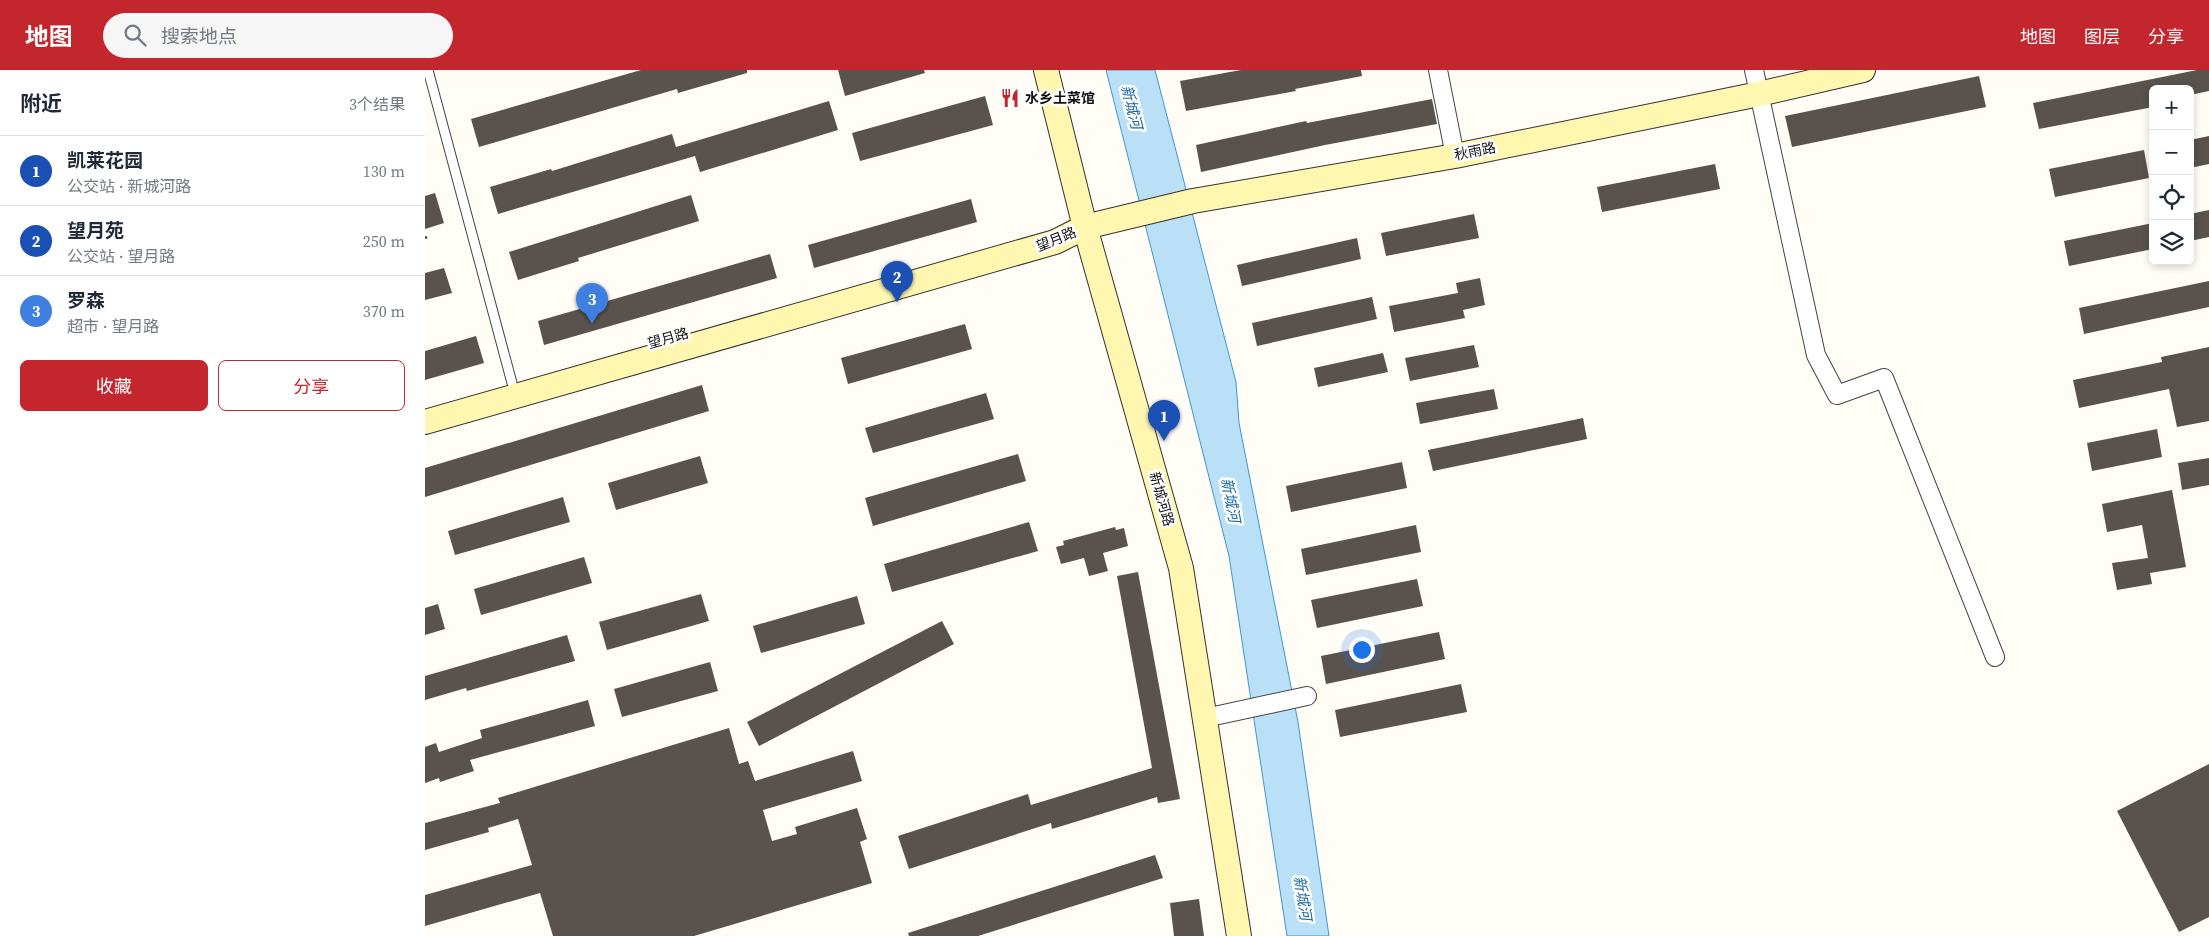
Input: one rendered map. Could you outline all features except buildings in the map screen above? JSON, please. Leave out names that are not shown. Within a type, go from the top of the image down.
[{"type":"street","name":"新城河路","points":[[1046,70],[1085,227],[1181,568],[1239,936]]},
{"type":"street","points":[[1438,70],[1455,156]]},
{"type":"street","points":[[1754,70],[1816,355],[1837,395],[1884,378],[1995,657]]},
{"type":"street","name":"秋雨路","points":[[1085,227],[1193,201],[1455,156],[1759,94],[1863,70]]},
{"type":"street","name":"望月路","points":[[425,408],[1052,227],[1085,227]]},
{"type":"street","name":"望月路","points":[[425,422],[1055,242],[1085,227]]},
{"type":"street","points":[[1205,718],[1307,696]]},
{"type":"lane","points":[[428,70],[513,383]]},
{"type":"water","name":"新城河","points":[[1106,70],[1155,70],[1236,382],[1239,423],[1298,722],[1329,936],[1287,936],[1229,556]]},
{"type":"place","name":"水乡土菜馆","points":[[1010,98]]},
{"type":"place","name":"望月苑","points":[[897,302]]},
{"type":"place","name":"罗森","points":[[592,324]]},
{"type":"place","name":"凯莱花园","points":[[1164,441]]}]
